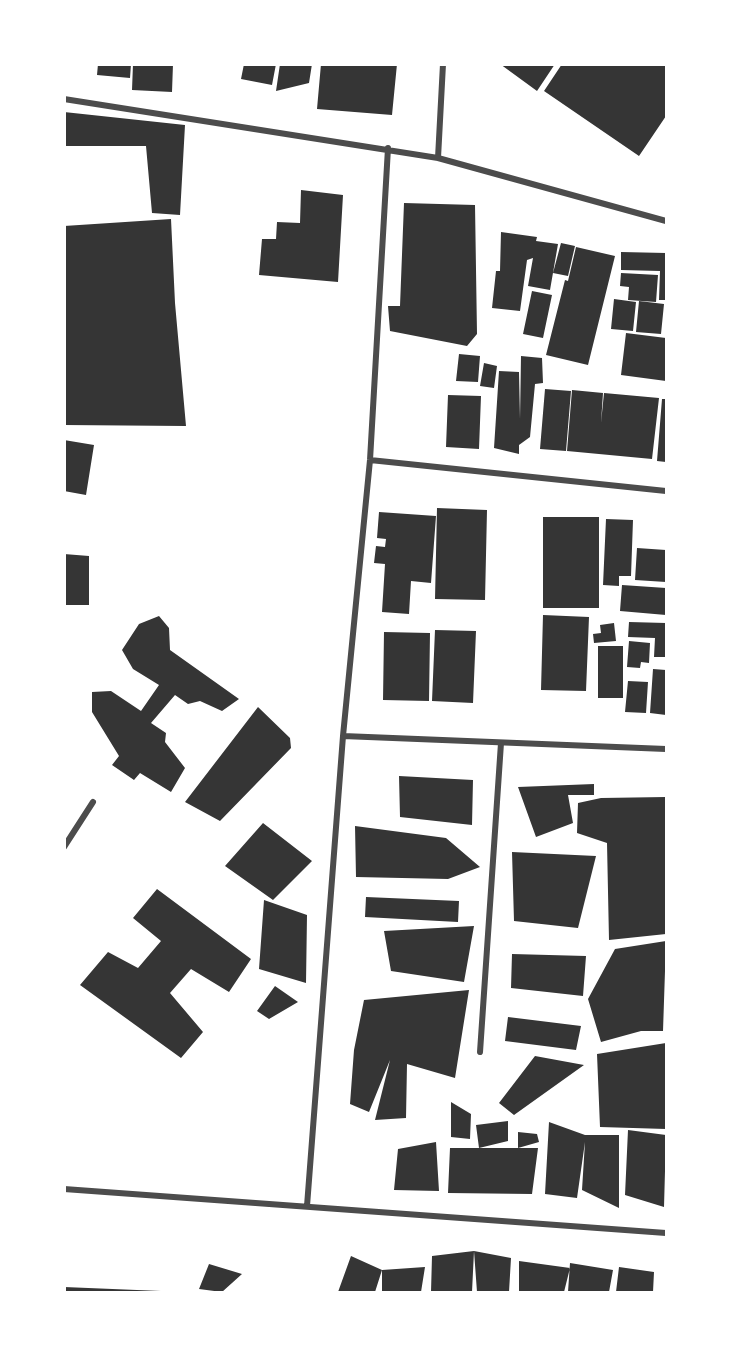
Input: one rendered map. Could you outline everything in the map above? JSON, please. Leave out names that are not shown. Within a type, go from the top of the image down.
[{"type":"street","points":[[438,158],[443,64]]},
{"type":"street","points":[[64,99],[388,148],[438,158],[666,221]]},
{"type":"street","points":[[307,1206],[343,736],[370,460],[388,148]]},
{"type":"street","points":[[370,460],[666,490]]},
{"type":"street","points":[[343,736],[666,749]]},
{"type":"street","points":[[480,1052],[501,743]]},
{"type":"street","points":[[64,847],[93,802]]},
{"type":"street","points":[[64,1189],[666,1233]]},
{"type":"building","points":[[98,64],[131,64],[130,78],[97,75]]},
{"type":"building","points":[[133,64],[173,64],[172,92],[132,90]]},
{"type":"building","points":[[244,64],[276,64],[272,85],[241,79]]},
{"type":"building","points":[[280,64],[312,64],[309,83],[276,91]]},
{"type":"building","points":[[321,64],[397,64],[392,115],[317,109]]},
{"type":"building","points":[[500,64],[555,64],[537,91]]},
{"type":"building","points":[[562,64],[666,64],[666,116],[639,156],[544,91]]},
{"type":"building","points":[[64,112],[185,125],[180,215],[152,213],[146,146],[64,146]]},
{"type":"building","points":[[301,190],[343,195],[338,282],[259,275],[262,239],[276,239],[277,222],[300,223]]},
{"type":"building","points":[[404,203],[475,205],[477,334],[467,346],[390,331],[388,306],[400,306]]},
{"type":"building","points":[[171,219],[175,303],[186,426],[64,425],[64,226]]},
{"type":"building","points":[[501,232],[537,237],[536,241],[558,244],[550,290],[528,286],[533,258],[527,260],[520,311],[492,308],[496,271],[500,271]]},
{"type":"building","points":[[561,243],[575,246],[568,276],[553,273]]},
{"type":"building","points":[[576,247],[615,256],[588,365],[546,355]]},
{"type":"building","points":[[621,252],[666,253],[666,300],[659,300],[660,271],[621,270]]},
{"type":"building","points":[[621,273],[658,275],[656,302],[628,300],[629,287],[620,286]]},
{"type":"building","points":[[532,291],[552,295],[543,338],[523,334]]},
{"type":"building","points":[[614,299],[636,302],[633,331],[611,329]]},
{"type":"building","points":[[639,301],[664,304],[661,334],[636,332]]},
{"type":"building","points":[[626,333],[666,338],[666,381],[621,375]]},
{"type":"building","points":[[459,354],[480,356],[478,382],[456,381]]},
{"type":"building","points":[[521,356],[542,358],[543,383],[535,384],[530,437],[519,445],[519,454],[494,448],[499,371],[519,372],[520,419]]},
{"type":"building","points":[[484,363],[497,366],[494,388],[480,386]]},
{"type":"building","points":[[545,389],[571,391],[566,451],[540,449]]},
{"type":"building","points":[[572,390],[603,393],[601,423],[604,393],[659,398],[652,459],[567,451]]},
{"type":"building","points":[[448,395],[481,396],[479,449],[446,447]]},
{"type":"building","points":[[662,399],[666,399],[666,462],[657,461]]},
{"type":"building","points":[[64,440],[94,445],[86,495],[64,491]]},
{"type":"building","points":[[437,508],[487,510],[485,600],[435,599]]},
{"type":"building","points":[[379,512],[436,516],[431,583],[411,581],[409,614],[382,612],[385,564],[374,563],[376,546],[385,547],[386,539],[377,538]]},
{"type":"building","points":[[543,517],[599,517],[599,608],[543,608]]},
{"type":"building","points":[[606,519],[633,520],[631,576],[619,576],[619,586],[603,585]]},
{"type":"building","points":[[637,548],[666,550],[666,582],[635,580]]},
{"type":"building","points":[[64,554],[89,556],[89,605],[64,605]]},
{"type":"building","points":[[622,585],[666,588],[666,615],[620,611]]},
{"type":"building","points":[[543,615],[589,617],[586,691],[541,690]]},
{"type":"building","points":[[159,616],[169,628],[170,650],[239,699],[222,711],[200,701],[188,704],[175,695],[151,723],[166,733],[165,742],[185,768],[171,792],[140,773],[134,780],[112,765],[119,756],[92,712],[92,692],[111,691],[141,711],[159,685],[133,669],[122,650],[139,624]]},
{"type":"building","points":[[629,622],[666,623],[666,657],[654,657],[655,638],[628,637]]},
{"type":"building","points":[[614,623],[616,641],[594,643],[593,634],[601,633],[600,625]]},
{"type":"building","points":[[435,630],[476,631],[473,703],[432,701]]},
{"type":"building","points":[[384,632],[430,633],[429,701],[383,700]]},
{"type":"building","points":[[629,641],[650,643],[649,663],[641,662],[640,668],[627,667]]},
{"type":"building","points":[[598,646],[623,646],[623,698],[598,698]]},
{"type":"building","points":[[653,669],[666,670],[666,715],[650,713]]},
{"type":"building","points":[[628,681],[648,682],[646,713],[625,712]]},
{"type":"building","points":[[258,707],[290,738],[291,748],[220,821],[185,802]]},
{"type":"building","points":[[399,776],[473,780],[472,825],[400,817]]},
{"type":"building","points":[[594,784],[594,795],[568,795],[573,823],[536,837],[518,787]]},
{"type":"building","points":[[666,797],[666,934],[609,940],[607,843],[577,833],[578,803],[601,798]]},
{"type":"building","points":[[263,823],[312,861],[273,900],[225,866]]},
{"type":"building","points":[[355,826],[446,838],[480,867],[448,879],[356,877]]},
{"type":"building","points":[[512,852],[596,856],[578,928],[514,921]]},
{"type":"building","points":[[157,889],[251,959],[229,992],[191,969],[170,993],[203,1032],[181,1058],[80,985],[108,952],[138,968],[161,941],[133,918]]},
{"type":"building","points":[[366,897],[459,901],[458,922],[365,917]]},
{"type":"building","points":[[264,900],[307,915],[306,983],[259,969]]},
{"type":"building","points":[[474,926],[464,982],[391,971],[384,931]]},
{"type":"building","points":[[666,941],[663,1031],[641,1031],[601,1042],[588,999],[615,949]]},
{"type":"building","points":[[512,954],[586,956],[583,996],[511,988]]},
{"type":"building","points":[[275,986],[298,1002],[269,1019],[257,1011]]},
{"type":"building","points":[[469,990],[455,1078],[407,1064],[406,1118],[375,1120],[390,1060],[369,1112],[350,1104],[354,1050],[364,1000]]},
{"type":"building","points":[[508,1017],[581,1026],[576,1050],[505,1041]]},
{"type":"building","points":[[666,1043],[666,1129],[600,1127],[597,1054]]},
{"type":"building","points":[[535,1056],[584,1065],[514,1115],[499,1103]]},
{"type":"building","points":[[451,1102],[471,1114],[470,1139],[451,1137]]},
{"type":"building","points":[[508,1121],[508,1141],[479,1148],[476,1125]]},
{"type":"building","points":[[549,1122],[585,1135],[619,1135],[619,1208],[582,1190],[585,1142],[577,1198],[545,1194]]},
{"type":"building","points":[[628,1130],[666,1135],[664,1207],[625,1195]]},
{"type":"building","points":[[518,1132],[537,1134],[539,1142],[518,1148]]},
{"type":"building","points":[[436,1142],[439,1191],[394,1190],[398,1149]]},
{"type":"building","points":[[450,1148],[538,1148],[532,1194],[448,1193]]},
{"type":"building","points":[[474,1251],[472,1292],[431,1292],[432,1256]]},
{"type":"building","points":[[474,1251],[511,1258],[509,1292],[477,1292]]},
{"type":"building","points":[[351,1256],[382,1270],[375,1292],[338,1292]]},
{"type":"building","points":[[519,1261],[570,1268],[564,1292],[519,1292]]},
{"type":"building","points":[[570,1263],[613,1270],[609,1292],[568,1292]]},
{"type":"building","points":[[209,1264],[242,1274],[222,1292],[199,1289]]},
{"type":"building","points":[[425,1267],[421,1292],[382,1292],[382,1270]]},
{"type":"building","points":[[619,1267],[654,1272],[653,1292],[616,1292]]},
{"type":"building","points":[[64,1287],[161,1291],[161,1292],[64,1292]]}]
